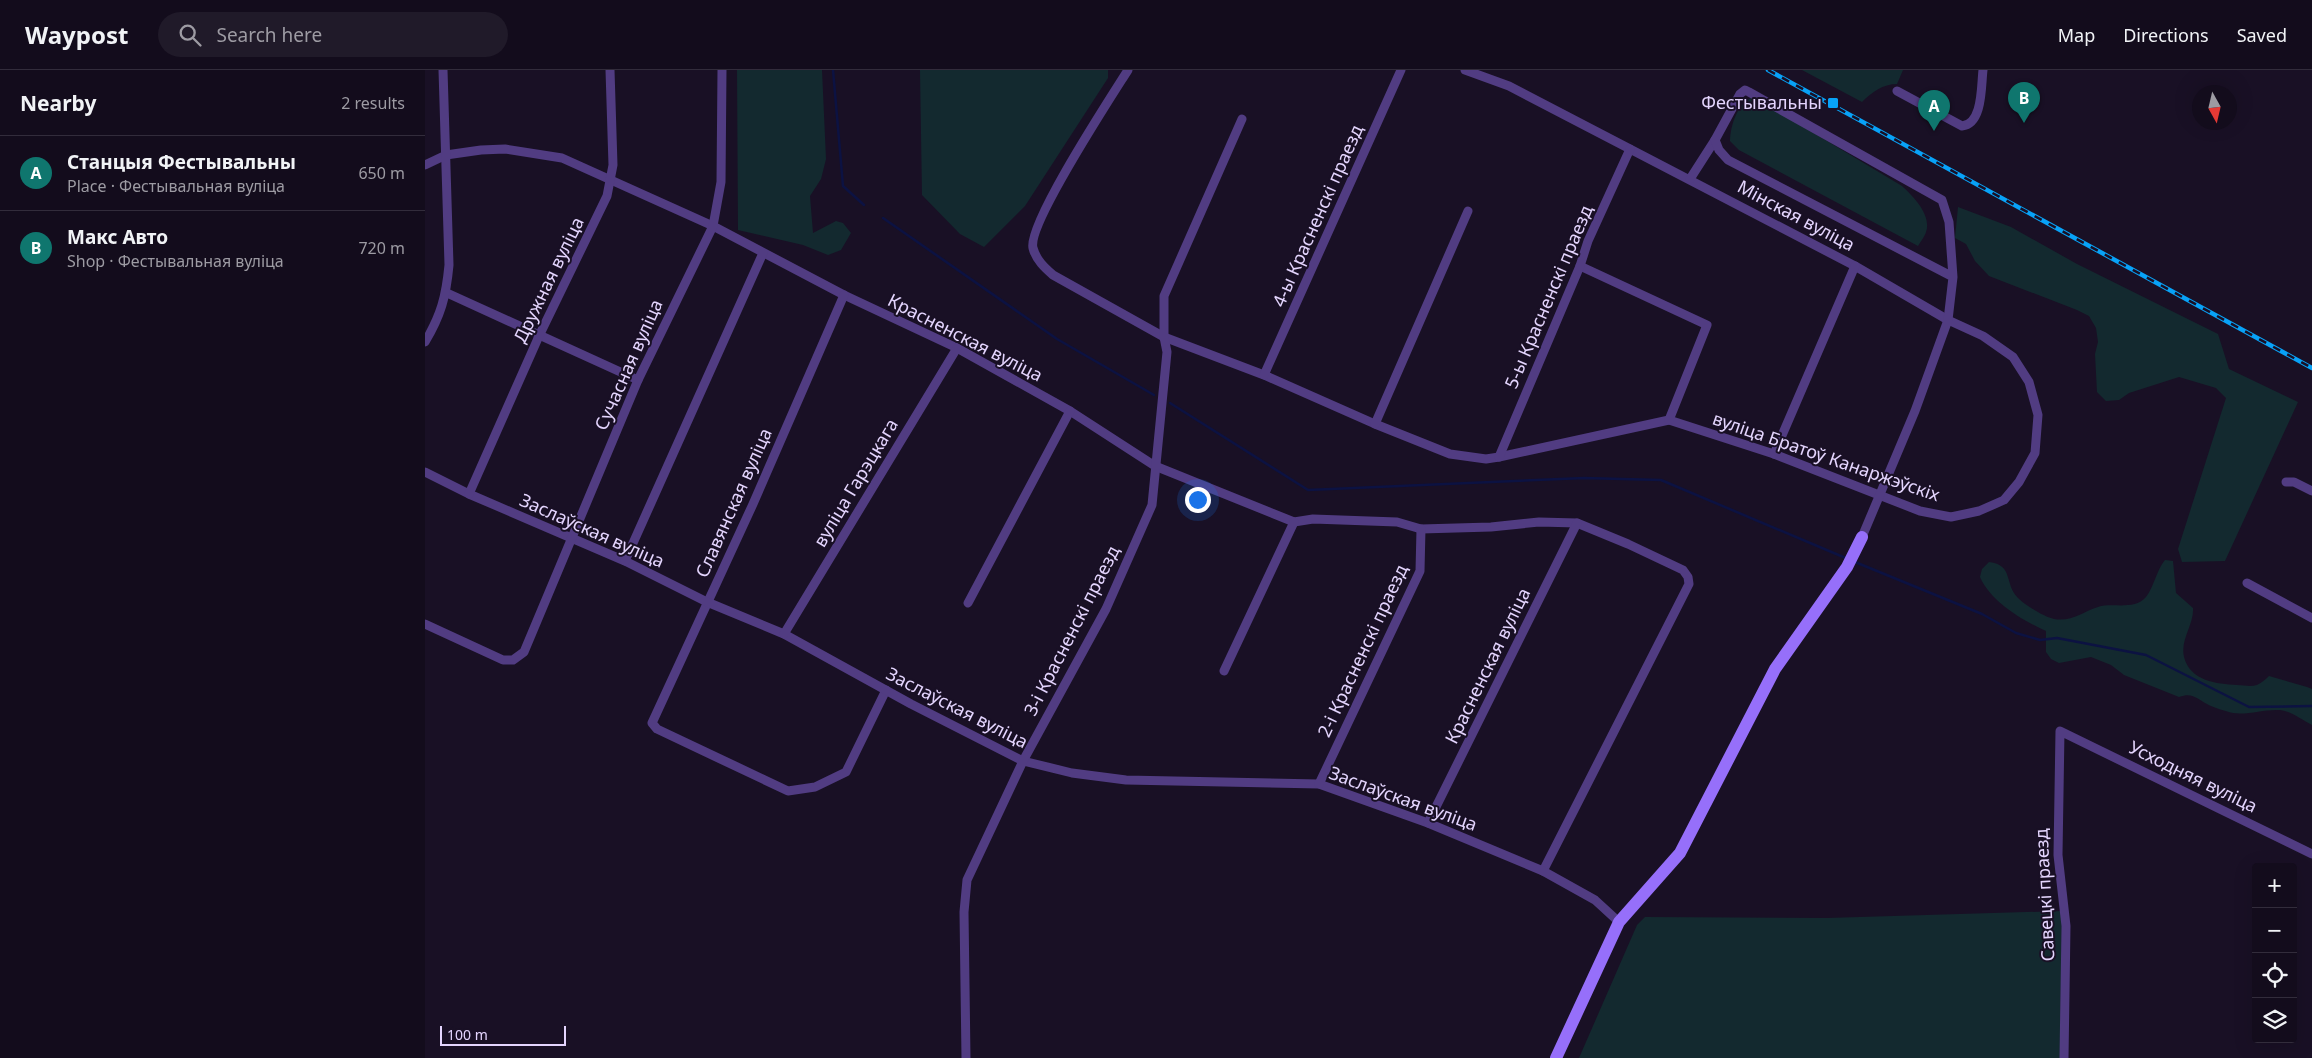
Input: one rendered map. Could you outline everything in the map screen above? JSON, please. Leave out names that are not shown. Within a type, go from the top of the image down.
[{"type":"street","points":[[425,342],[440,317],[447,293],[449,265],[443,70]]},
{"type":"street","name":"Дружная вуліца","points":[[469,494],[539,336],[607,196],[613,164],[610,70]]},
{"type":"street","name":"Сучасная вуліца","points":[[425,624],[503,660],[513,660],[524,652],[638,380],[713,226],[721,182],[722,70]]},
{"type":"street","points":[[1128,70],[1075,155],[1052,198],[1034,233],[1033,248],[1041,265],[1053,275],[1164,337],[1264,375],[1375,424],[1450,454],[1486,459],[1499,457],[1669,420],[1707,325],[1580,266]]},
{"type":"street","name":"4-ы Красненскі праезд","points":[[1264,375],[1401,70]]},
{"type":"street","name":"Мінская вуліца","points":[[1465,70],[1509,86],[1855,266],[1948,320],[1983,336],[2013,357],[2029,382],[2038,415],[2035,453]]},
{"type":"street","points":[[1897,91],[1963,126],[1969,126],[1977,111],[1983,70]]},
{"type":"street","points":[[1556,1058],[1619,922],[1681,853],[1775,669],[1847,567],[1862,537],[1915,410],[1948,320],[1953,277],[1949,222],[1942,200],[1745,90],[1740,94],[1715,140],[1690,179]]},
{"type":"street","points":[[1164,337],[1164,296],[1242,119]]},
{"type":"street","points":[[1715,140],[1719,150],[1728,160],[1953,277]]},
{"type":"street","name":"5-ы Красненскі праезд","points":[[1499,457],[1580,266],[1588,241],[1630,149]]},
{"type":"street","name":"Красненская вуліца","points":[[425,165],[446,155],[481,150],[505,150],[562,158],[713,226],[844,295],[957,348],[1070,412],[1155,466],[1294,522],[1313,520],[1397,522],[1421,529],[1491,527],[1539,522],[1577,523],[1683,570],[1688,577],[1689,584],[1543,871]]},
{"type":"street","points":[[1375,424],[1468,211]]},
{"type":"street","points":[[625,561],[763,253]]},
{"type":"street","points":[[1774,454],[1855,266]]},
{"type":"street","points":[[447,293],[638,380]]},
{"type":"street","name":"Славянская вуліца","points":[[844,295],[753,504],[652,723],[657,729],[788,791],[815,787],[846,772],[885,690]]},
{"type":"street","name":"3-і Красненскі праезд","points":[[966,1058],[964,912],[967,880],[1023,761],[1106,609],[1152,504],[1167,352],[1164,337]]},
{"type":"street","name":"вуліца Гарэцкага","points":[[784,634],[957,348]]},
{"type":"street","points":[[969,603],[1070,412]]},
{"type":"street","name":"вуліца Братоў Канаржэўскіх","points":[[1669,420],[1774,454],[1920,511],[1951,517],[1979,511],[2004,500],[2019,482],[2035,453]]},
{"type":"street","name":"Заслаўская вуліца","points":[[425,472],[469,494],[625,561],[707,602],[784,634],[885,690],[1023,761],[1072,772],[1127,780],[1319,784],[1428,823],[1543,871],[1595,900],[1619,922]]},
{"type":"street","points":[[2286,482],[2295,482],[2312,491]]},
{"type":"street","points":[[1224,671],[1294,522]]},
{"type":"street","name":"Красненская вуліца","points":[[1428,823],[1577,523]]},
{"type":"street","name":"2-і Красненскі праезд","points":[[1319,784],[1420,571],[1421,529]]},
{"type":"street","points":[[2247,583],[2312,618]]},
{"type":"street","name":"Усходняя вуліца","points":[[2059,731],[2312,854]]},
{"type":"street","name":"Савецкі праезд","points":[[2059,731],[2058,855],[2066,926],[2064,1058]]},
{"type":"green space","points":[[737,70],[822,70],[826,159],[821,179],[810,196],[813,233],[836,221],[843,223],[851,233],[841,250],[828,255],[803,245],[738,230]]},
{"type":"green space","points":[[920,70],[1108,70],[1108,78],[1025,206],[984,247],[960,234],[922,195]]},
{"type":"green space","points":[[1802,70],[1903,70],[1897,84],[1887,85],[1878,89],[1862,102]]},
{"type":"green space","points":[[1754,97],[1902,186],[1920,206],[1926,219],[1926,232],[1918,246],[1739,150],[1730,141],[1731,128],[1739,109],[1748,99]]},
{"type":"green space","points":[[1958,207],[2011,227],[2077,264],[2218,334],[2229,369],[2298,402],[2225,561],[2182,562],[2178,549],[2226,398],[2216,388],[2179,377],[2129,393],[2119,400],[2106,401],[2097,392],[2095,354],[2098,342],[2096,328],[2089,316],[1989,276],[1975,261],[1966,244],[1955,238]]},
{"type":"green space","points":[[2165,560],[2173,561],[2176,593],[2193,608],[2183,650],[2187,665],[2192,671],[2205,680],[2221,684],[2254,686],[2269,676],[2312,689],[2312,725],[2280,710],[2233,713],[2213,707],[2191,695],[2179,697],[2124,675],[2111,665],[2091,657],[2059,663],[2051,659],[2046,652],[2046,631],[2017,616],[1999,602],[1980,577],[1982,569],[1989,562],[1997,564],[2005,571],[2014,593],[2021,601],[2050,618],[2060,620],[2077,616],[2098,607],[2129,605],[2141,601],[2149,593]]},
{"type":"green space","points":[[2062,911],[2060,1058],[1579,1058],[1637,925],[1645,917],[1827,918]]},
{"type":"waterway","points":[[833,70],[843,186],[864,205]]},
{"type":"waterway","points":[[883,218],[1057,339],[1154,395]]},
{"type":"waterway","points":[[1170,403],[1308,490],[1584,478],[1661,480],[1848,559]]},
{"type":"waterway","points":[[1855,562],[1982,614],[2016,633],[2040,640],[2057,638],[2146,655],[2249,707],[2312,706]]},
{"type":"railway","points":[[1768,70],[2312,368]]},
{"type":"place","name":"Фестывальны","points":[[1833,103]]},
{"type":"place","name":"Макс Авто","points":[[2024,123]]},
{"type":"place","name":"Станцыя Фестывальны","points":[[1934,131]]}]
